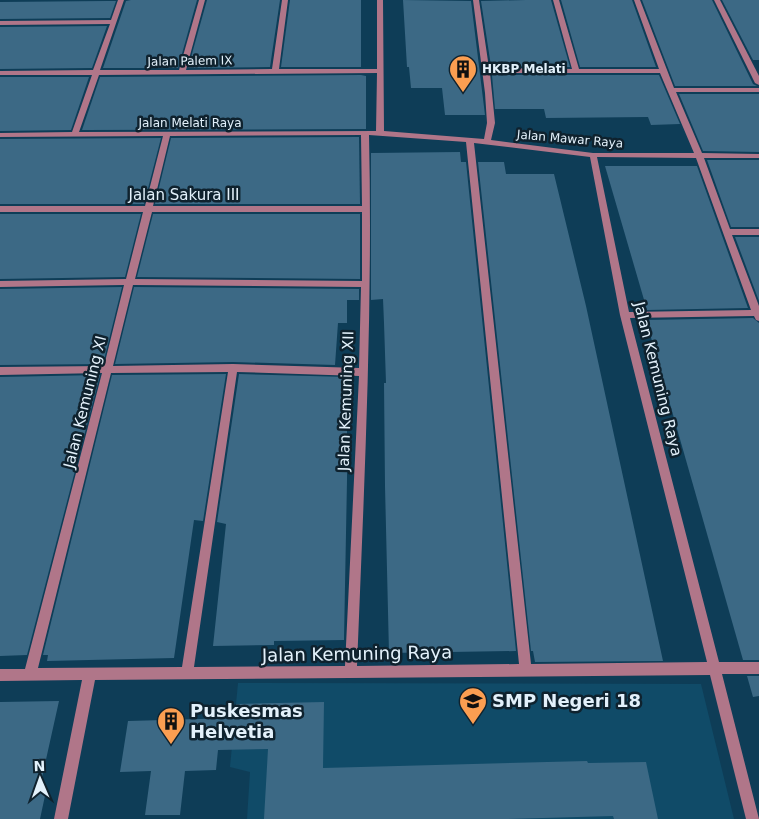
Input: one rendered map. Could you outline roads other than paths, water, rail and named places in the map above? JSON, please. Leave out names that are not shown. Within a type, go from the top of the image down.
[{"type":"street","points":[[74,134],[121,0]]},
{"type":"street","points":[[182,73],[202,0]]},
{"type":"street","points":[[275,72],[285,0]]},
{"type":"street","points":[[380,0],[380,133]]},
{"type":"street","points":[[476,0],[485,67],[488,70],[487,85],[491,124],[487,142]]},
{"type":"street","points":[[556,0],[576,72]]},
{"type":"street","points":[[625,315],[758,315],[699,156],[663,71],[637,0]]},
{"type":"street","points":[[717,0],[759,82]]},
{"type":"street","points":[[0,23],[112,22]]},
{"type":"street","points":[[488,70],[663,71]]},
{"type":"street","name":"Jalan Palem IX","points":[[0,73],[96,74],[379,71]]},
{"type":"street","points":[[672,90],[759,90]]},
{"type":"street","name":"Jalan Kemuning XII","points":[[351,671],[366,284],[365,132]]},
{"type":"street","name":"Jalan Mawar Raya","points":[[380,133],[470,140],[593,155],[759,156]]},
{"type":"street","name":"Jalan Melati Raya","points":[[0,134],[380,133]]},
{"type":"street","name":"Jalan Kemuning XI","points":[[30,675],[167,135]]},
{"type":"street","points":[[470,140],[526,671]]},
{"type":"street","name":"Jalan Kemuning Raya","points":[[593,155],[625,315],[753,819]]},
{"type":"street","name":"Jalan Sakura III","points":[[0,209],[367,209]]},
{"type":"street","points":[[727,232],[759,232]]},
{"type":"street","points":[[0,284],[130,282],[366,284]]},
{"type":"street","points":[[187,674],[234,368]]},
{"type":"street","points":[[0,372],[234,368],[362,372]]},
{"type":"street","points":[[714,668],[759,668]]},
{"type":"street","name":"Jalan Kemuning Raya","points":[[0,675],[714,668]]},
{"type":"street","points":[[61,819],[90,674]]},
{"type":"place","name":"HKBP Melati","points":[[463,93]]},
{"type":"place","name":"SMP Negeri 18","points":[[473,725]]},
{"type":"place","name":"Puskesmas Helvetia","points":[[171,745]]}]
